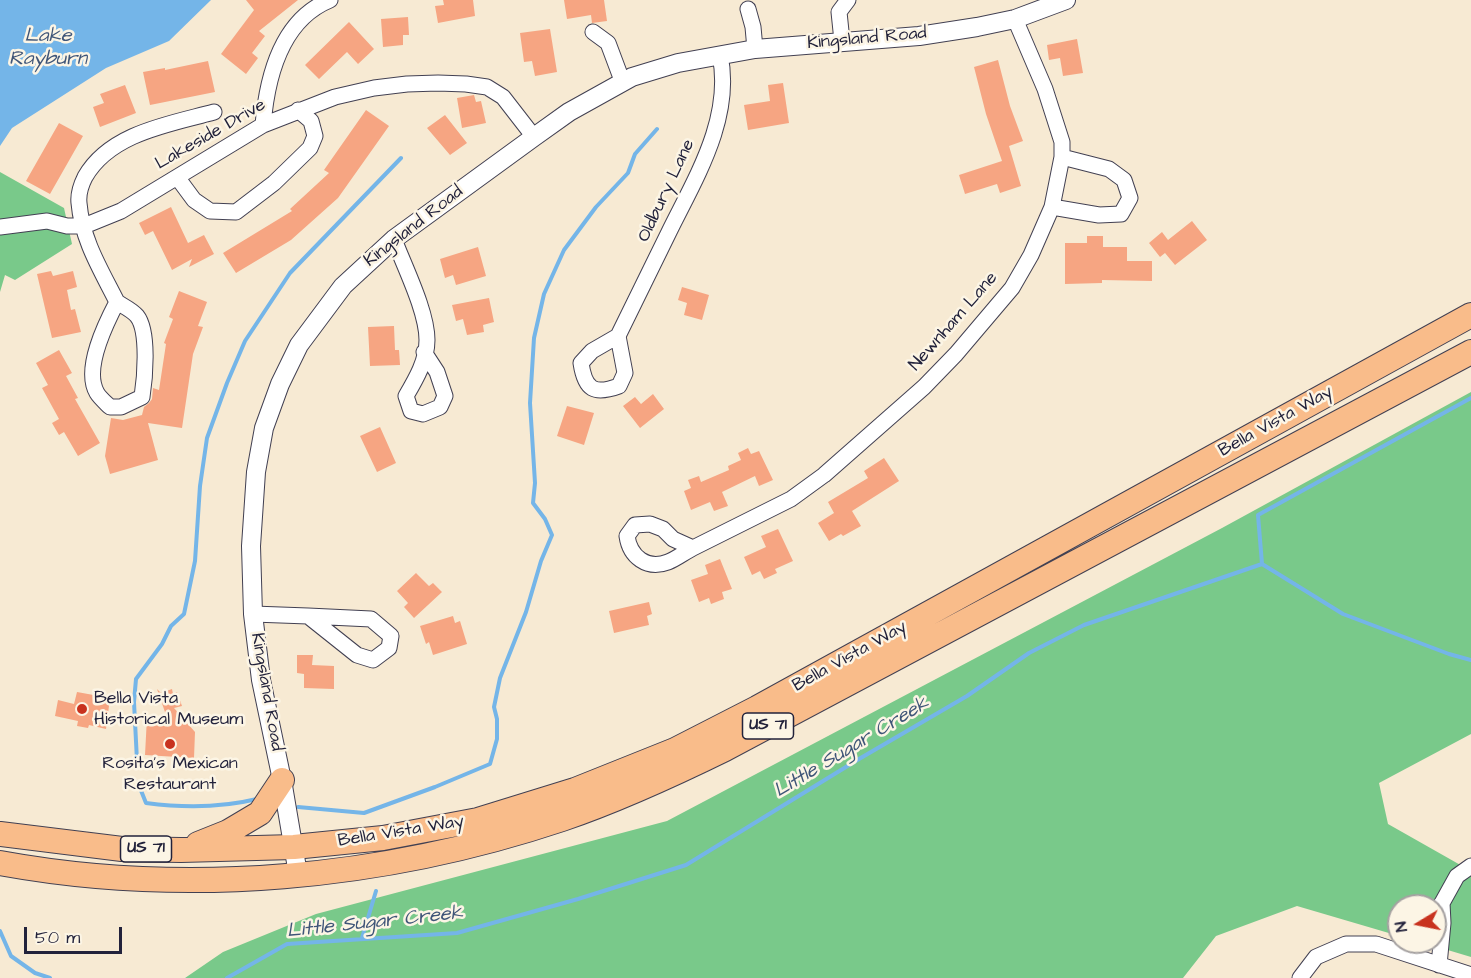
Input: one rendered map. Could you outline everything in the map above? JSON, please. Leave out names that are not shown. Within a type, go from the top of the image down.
[{"type":"main road","name":"Bella Vista Way","points":[[0,834],[122,849],[294,848],[383,838],[478,820],[574,790],[675,750],[757,708],[1471,315]]},
{"type":"main road","name":"Bella Vista Way","points":[[0,863],[94,875],[171,880],[298,874],[356,867],[451,850],[563,818],[657,782],[735,744],[1471,351]]},
{"type":"main road","points":[[181,850],[228,832],[260,813],[282,780]]},
{"type":"street","points":[[263,124],[265,93],[281,48],[296,24],[318,5],[330,0]]},
{"type":"street","points":[[842,41],[839,12],[848,0]]},
{"type":"street","name":"Kingsland Road","points":[[298,874],[282,780],[261,680],[253,614],[252,546],[255,472],[264,428],[280,384],[299,345],[343,286],[394,239],[534,137],[569,112],[632,77],[678,63],[755,49],[919,36],[1015,19],[1066,0]]},
{"type":"street","points":[[748,9],[753,27],[755,49]]},
{"type":"street","name":"Newnham Lane","points":[[693,548],[799,493],[841,462],[924,387],[956,354],[1012,288],[1031,255],[1052,207],[1062,157],[1062,142],[1045,89],[1015,19]]},
{"type":"street","points":[[593,32],[608,43],[623,83]]},
{"type":"street","name":"Oldbury Lane","points":[[618,336],[698,174],[711,142],[720,113],[724,87],[720,55]]},
{"type":"street","name":"Lakeside Drive","points":[[0,227],[47,221],[67,226],[84,226],[121,211],[263,124],[335,97],[374,88],[407,84],[466,84],[487,87],[503,97],[534,137]]},
{"type":"street","points":[[177,177],[194,200],[210,211],[237,212],[274,183],[310,148],[315,136],[311,121],[298,110]]},
{"type":"street","points":[[117,302],[102,333],[93,378],[97,392],[110,407],[121,407],[142,397],[145,380],[143,330],[136,315],[117,302],[94,258],[78,202],[80,186],[91,167],[110,150],[157,128],[214,112]]},
{"type":"street","points":[[1052,207],[1099,215],[1121,214],[1130,198],[1124,180],[1109,169],[1062,157]]},
{"type":"street","points":[[394,239],[423,314],[427,340],[424,352]]},
{"type":"street","points":[[253,614],[309,616],[371,619],[391,636],[389,648],[373,660],[357,656],[309,616]]},
{"type":"street","points":[[1447,894],[1457,876],[1471,867]]},
{"type":"street","points":[[1300,978],[1316,957],[1346,944],[1387,945]]},
{"type":"street","points":[[1424,954],[1439,964],[1471,975]]},
{"type":"street","points":[[1439,964],[1440,954]]},
{"type":"green space","points":[[0,172],[64,208],[72,244],[15,280],[5,275],[0,292]]},
{"type":"green space","points":[[1471,392],[1471,734],[1379,783],[1388,824],[1471,871],[1471,957],[1447,950],[1447,894],[1387,894],[1387,932],[1297,906],[1216,936],[1183,978],[185,978],[223,952],[316,914],[667,821],[1222,528]]},
{"type":"water","name":"Lake Rayburn","points":[[0,0],[211,0],[169,41],[106,68],[12,128],[0,146]]},
{"type":"building","points":[[246,0],[298,0],[259,31],[265,36],[252,53],[258,58],[246,74],[221,54],[254,10]]},
{"type":"building","points":[[443,0],[473,0],[475,16],[438,23],[435,6],[444,5]]},
{"type":"building","points":[[564,0],[604,0],[607,21],[592,23],[591,15],[567,19]]},
{"type":"building","points":[[408,17],[409,35],[403,35],[403,45],[383,47],[381,19]]},
{"type":"building","points":[[349,22],[374,49],[358,64],[347,52],[319,79],[305,65]]},
{"type":"building","points":[[550,29],[557,72],[535,76],[532,61],[524,62],[520,33]]},
{"type":"building","points":[[1077,39],[1083,73],[1063,76],[1060,58],[1049,60],[1047,45]]},
{"type":"building","points":[[998,60],[1010,106],[1023,141],[1009,146],[1021,186],[1000,193],[997,184],[965,194],[959,175],[1002,161],[986,114],[974,67]]},
{"type":"building","points":[[208,61],[215,92],[150,105],[143,72]]},
{"type":"building","points":[[783,83],[789,123],[748,130],[744,105],[770,101],[768,85]]},
{"type":"building","points":[[125,85],[136,113],[100,127],[93,107],[104,103],[100,94]]},
{"type":"building","points":[[474,95],[476,102],[481,101],[486,123],[462,128],[457,98]]},
{"type":"building","points":[[366,110],[389,126],[338,198],[291,240],[236,273],[223,253],[292,211],[290,209],[329,173],[324,170]]},
{"type":"building","points":[[445,115],[467,143],[450,155],[427,128]]},
{"type":"building","points":[[59,123],[83,136],[50,194],[26,181]]},
{"type":"building","points":[[171,207],[188,243],[204,235],[214,254],[189,267],[192,259],[172,270],[153,231],[145,235],[139,223]]},
{"type":"building","points":[[1192,221],[1207,240],[1175,265],[1165,253],[1160,257],[1149,243],[1162,232],[1168,240]]},
{"type":"building","points":[[1087,236],[1103,236],[1103,247],[1127,247],[1127,261],[1152,261],[1152,281],[1102,280],[1102,283],[1065,284],[1065,243],[1087,243]]},
{"type":"building","points":[[478,247],[486,276],[456,285],[453,275],[445,278],[440,259]]},
{"type":"building","points":[[51,271],[53,276],[73,271],[77,287],[67,290],[71,310],[75,309],[81,332],[52,338],[37,274]]},
{"type":"building","points":[[682,287],[709,295],[702,320],[684,315],[687,303],[678,300]]},
{"type":"building","points":[[179,291],[207,302],[198,326],[203,327],[193,354],[182,428],[148,423],[158,460],[110,474],[105,456],[111,418],[123,420],[142,415],[144,407],[152,399],[153,388],[159,390],[166,344],[164,343],[173,319],[169,317]]},
{"type":"building","points":[[489,298],[494,322],[483,325],[484,332],[467,335],[463,319],[456,321],[452,305]]},
{"type":"building","points":[[394,326],[395,350],[399,350],[400,365],[370,366],[368,327]]},
{"type":"building","points":[[59,350],[72,373],[66,376],[78,398],[75,399],[100,443],[78,456],[64,432],[59,435],[52,423],[59,419],[42,388],[48,385],[36,363]]},
{"type":"building","points":[[653,394],[664,409],[640,428],[623,406],[635,397],[641,404]]},
{"type":"building","points":[[567,406],[594,413],[584,445],[557,436]]},
{"type":"building","points":[[380,427],[396,463],[377,472],[360,436]]},
{"type":"building","points":[[748,448],[751,454],[759,451],[773,480],[759,486],[755,476],[722,492],[728,506],[714,511],[710,502],[691,510],[684,491],[691,488],[688,480],[699,476],[701,482],[729,470],[728,466],[741,460],[738,453]]},
{"type":"building","points":[[884,458],[899,481],[852,511],[861,526],[829,541],[818,523],[834,513],[828,502],[868,478],[864,471]]},
{"type":"building","points":[[778,529],[793,561],[775,569],[777,573],[764,579],[760,571],[752,575],[744,557],[766,547],[761,536]]},
{"type":"building","points":[[720,559],[732,589],[722,592],[724,599],[711,604],[709,598],[699,602],[691,580],[708,574],[705,565]]},
{"type":"building","points":[[416,573],[429,586],[433,583],[442,592],[414,618],[404,607],[408,603],[397,591]]},
{"type":"building","points":[[649,602],[652,614],[647,616],[649,625],[614,633],[609,611]]},
{"type":"building","points":[[453,616],[455,623],[460,621],[467,644],[433,655],[429,642],[426,644],[420,626]]},
{"type":"building","points":[[297,655],[313,655],[312,665],[334,666],[334,689],[304,688],[304,674],[297,673]]},
{"type":"building","name":"Rosita's Mexican Restaurant","points":[[157,689],[161,693],[172,689],[173,694],[177,692],[182,706],[174,708],[195,732],[194,758],[145,755],[147,717],[169,718]]},
{"type":"building","name":"Bella Vista Historical Museum","points":[[77,692],[110,698],[106,729],[89,725],[88,728],[77,726],[78,721],[55,716],[58,700],[74,704]]},
{"type":"waterway","points":[[298,807],[364,813],[490,764],[497,739],[497,719],[494,707],[500,678],[526,612],[541,561],[552,535],[545,519],[533,503],[535,483],[530,403],[534,338],[544,294],[564,250],[596,207],[628,173],[635,154],[657,129]]},
{"type":"waterway","points":[[137,761],[134,702],[136,679],[162,644],[171,626],[184,614],[195,561],[200,486],[207,438],[245,341],[290,273],[401,158]]},
{"type":"waterway","points":[[1262,564],[1258,515],[1471,398]]},
{"type":"waterway","name":"Little Sugar Creek","points":[[227,978],[287,944],[457,933],[578,899],[686,865],[967,696],[1029,653],[1084,625],[1262,564],[1343,614],[1471,660]]},
{"type":"waterway","points":[[138,783],[146,803],[202,806],[257,799]]},
{"type":"waterway","points":[[362,938],[376,891]]},
{"type":"waterway","points":[[0,931],[11,956],[35,973],[50,978]]},
{"type":"place","name":"Bella Vista Historical Museum","points":[[82,709]]},
{"type":"place","name":"Rosita's Mexican Restaurant","points":[[170,744]]}]
